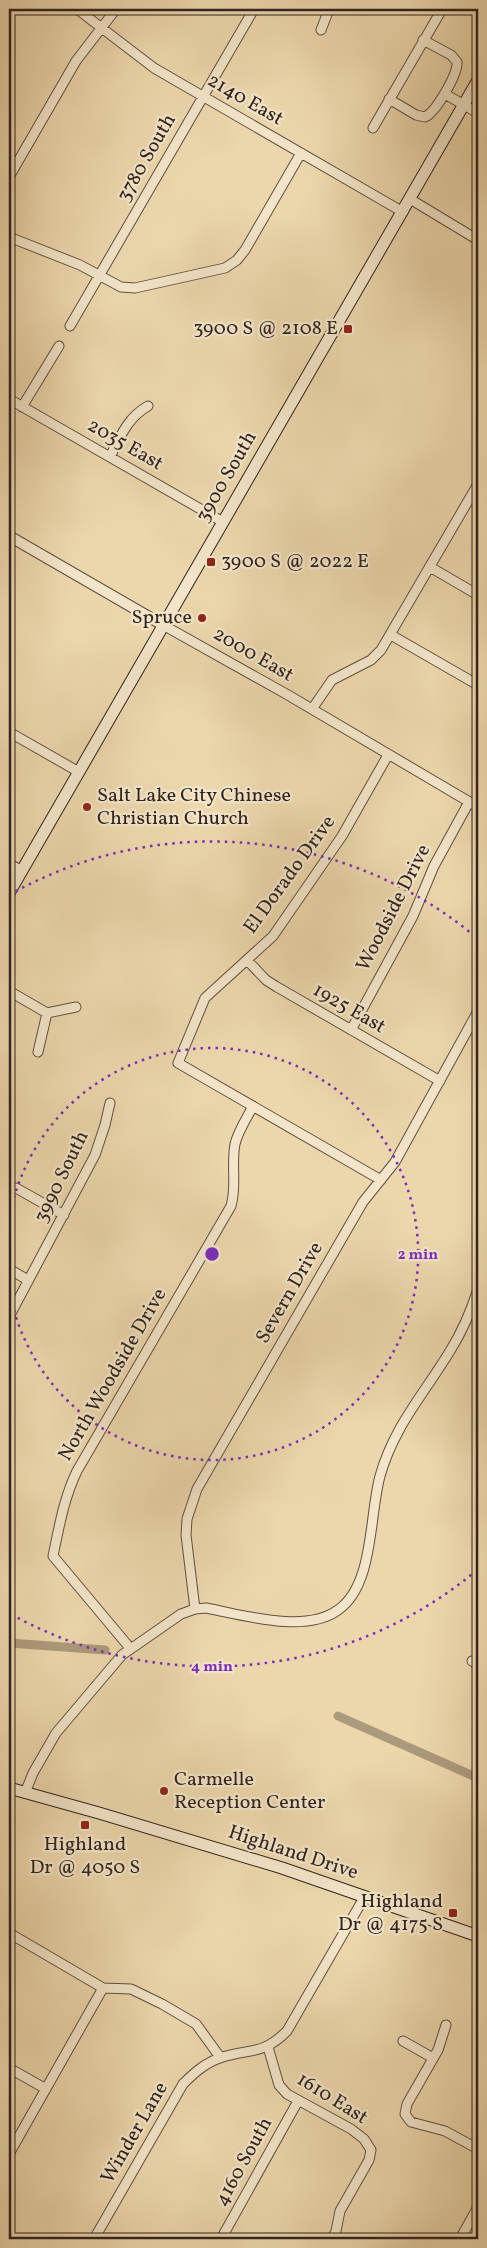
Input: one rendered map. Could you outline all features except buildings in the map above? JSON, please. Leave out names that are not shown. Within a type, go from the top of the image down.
[{"type":"main road","name":"3900 South","points":[[9,893],[478,80]]},
{"type":"main road","name":"Highland Drive","points":[[9,1788],[282,1868],[478,1936]]},
{"type":"street","name":"2140 East","points":[[77,9],[154,68],[403,212]]},
{"type":"street","points":[[9,177],[76,61],[116,9]]},
{"type":"street","name":"3780 South","points":[[70,326],[254,9]]},
{"type":"street","points":[[321,30],[328,12],[326,9]]},
{"type":"street","points":[[373,128],[441,11]]},
{"type":"street","points":[[389,100],[416,115],[425,117],[431,114],[445,94],[456,70],[457,62],[451,55],[423,40]]},
{"type":"street","points":[[445,94],[478,113]]},
{"type":"street","points":[[9,237],[80,265],[121,287],[135,288],[225,268],[233,264],[245,250],[301,152]]},
{"type":"street","points":[[410,199],[478,240]]},
{"type":"street","points":[[22,407],[59,346]]},
{"type":"street","name":"2035 East","points":[[9,399],[223,522]]},
{"type":"street","points":[[110,457],[130,420],[148,406]]},
{"type":"street","points":[[312,709],[332,680],[371,660],[381,650],[478,484]]},
{"type":"street","name":"2000 East","points":[[9,536],[312,709],[478,807]]},
{"type":"street","points":[[430,567],[478,594]]},
{"type":"street","points":[[391,635],[478,685]]},
{"type":"street","points":[[9,732],[78,772]]},
{"type":"street","name":"El Dorado Drive","points":[[381,1180],[178,1063],[205,998],[273,936],[342,836],[388,755]]},
{"type":"street","name":"Woodside Drive","points":[[350,1030],[413,916],[434,866],[469,802]]},
{"type":"street","points":[[9,864],[22,870]]},
{"type":"street","name":"1925 East","points":[[247,960],[266,980],[440,1081]]},
{"type":"street","points":[[9,991],[47,1014],[76,1006]]},
{"type":"street","name":"Severn Drive","points":[[195,1609],[186,1535],[187,1519],[197,1489],[362,1202],[395,1162],[478,1012]]},
{"type":"street","points":[[38,1052],[47,1014]]},
{"type":"street","name":"3990 South","points":[[9,1316],[64,1216],[100,1145],[110,1103]]},
{"type":"street","name":"North Woodside Drive","points":[[130,1648],[53,1556],[62,1513],[68,1490],[77,1472],[230,1206],[234,1187],[237,1137],[253,1106]]},
{"type":"street","points":[[16,1188],[64,1216]]},
{"type":"street","points":[[9,1269],[28,1280]]},
{"type":"street","points":[[25,1793],[33,1773],[56,1733],[130,1648],[181,1614],[195,1609],[206,1608],[300,1623],[325,1618],[339,1610],[349,1600],[359,1586],[364,1572],[373,1505],[392,1443],[405,1417],[450,1351],[465,1322],[478,1289]]},
{"type":"street","points":[[268,2047],[287,2031],[365,1896]]},
{"type":"street","points":[[9,1933],[103,1988],[131,1989],[196,2024],[220,2058]]},
{"type":"street","points":[[9,2154],[103,1988]]},
{"type":"street","points":[[446,2025],[442,2041],[407,2104],[405,2114],[411,2122],[445,2131],[478,2149]]},
{"type":"street","points":[[402,2041],[433,2058]]},
{"type":"street","name":"Winder Lane","points":[[94,2239],[182,2084],[198,2069],[220,2058],[268,2047]]},
{"type":"street","name":"1610 East","points":[[268,2047],[279,2085],[287,2094],[351,2129],[364,2140],[371,2150],[369,2160],[340,2211],[336,2231],[332,2239]]},
{"type":"street","points":[[9,2068],[46,2089]]},
{"type":"street","name":"4160 South","points":[[221,2239],[298,2101]]},
{"type":"street","points":[[460,2239],[478,2207]]},
{"type":"waterway","points":[[9,1643],[105,1650]]},
{"type":"waterway","points":[[338,1716],[478,1778]]},
{"type":"place","name":"3900 S @ 2108 E","points":[[348,329]]},
{"type":"place","name":"3900 S @ 2022 E","points":[[211,562]]},
{"type":"place","name":"Spruce","points":[[202,618]]},
{"type":"place","name":"Salt Lake City Chinese Christian Church","points":[[87,807]]},
{"type":"place","name":"Carmelle Reception Center","points":[[164,1791]]},
{"type":"place","name":"Highland Dr @ 4050 S","points":[[85,1825]]},
{"type":"place","name":"Highland Dr @ 4175 S","points":[[453,1913]]}]
